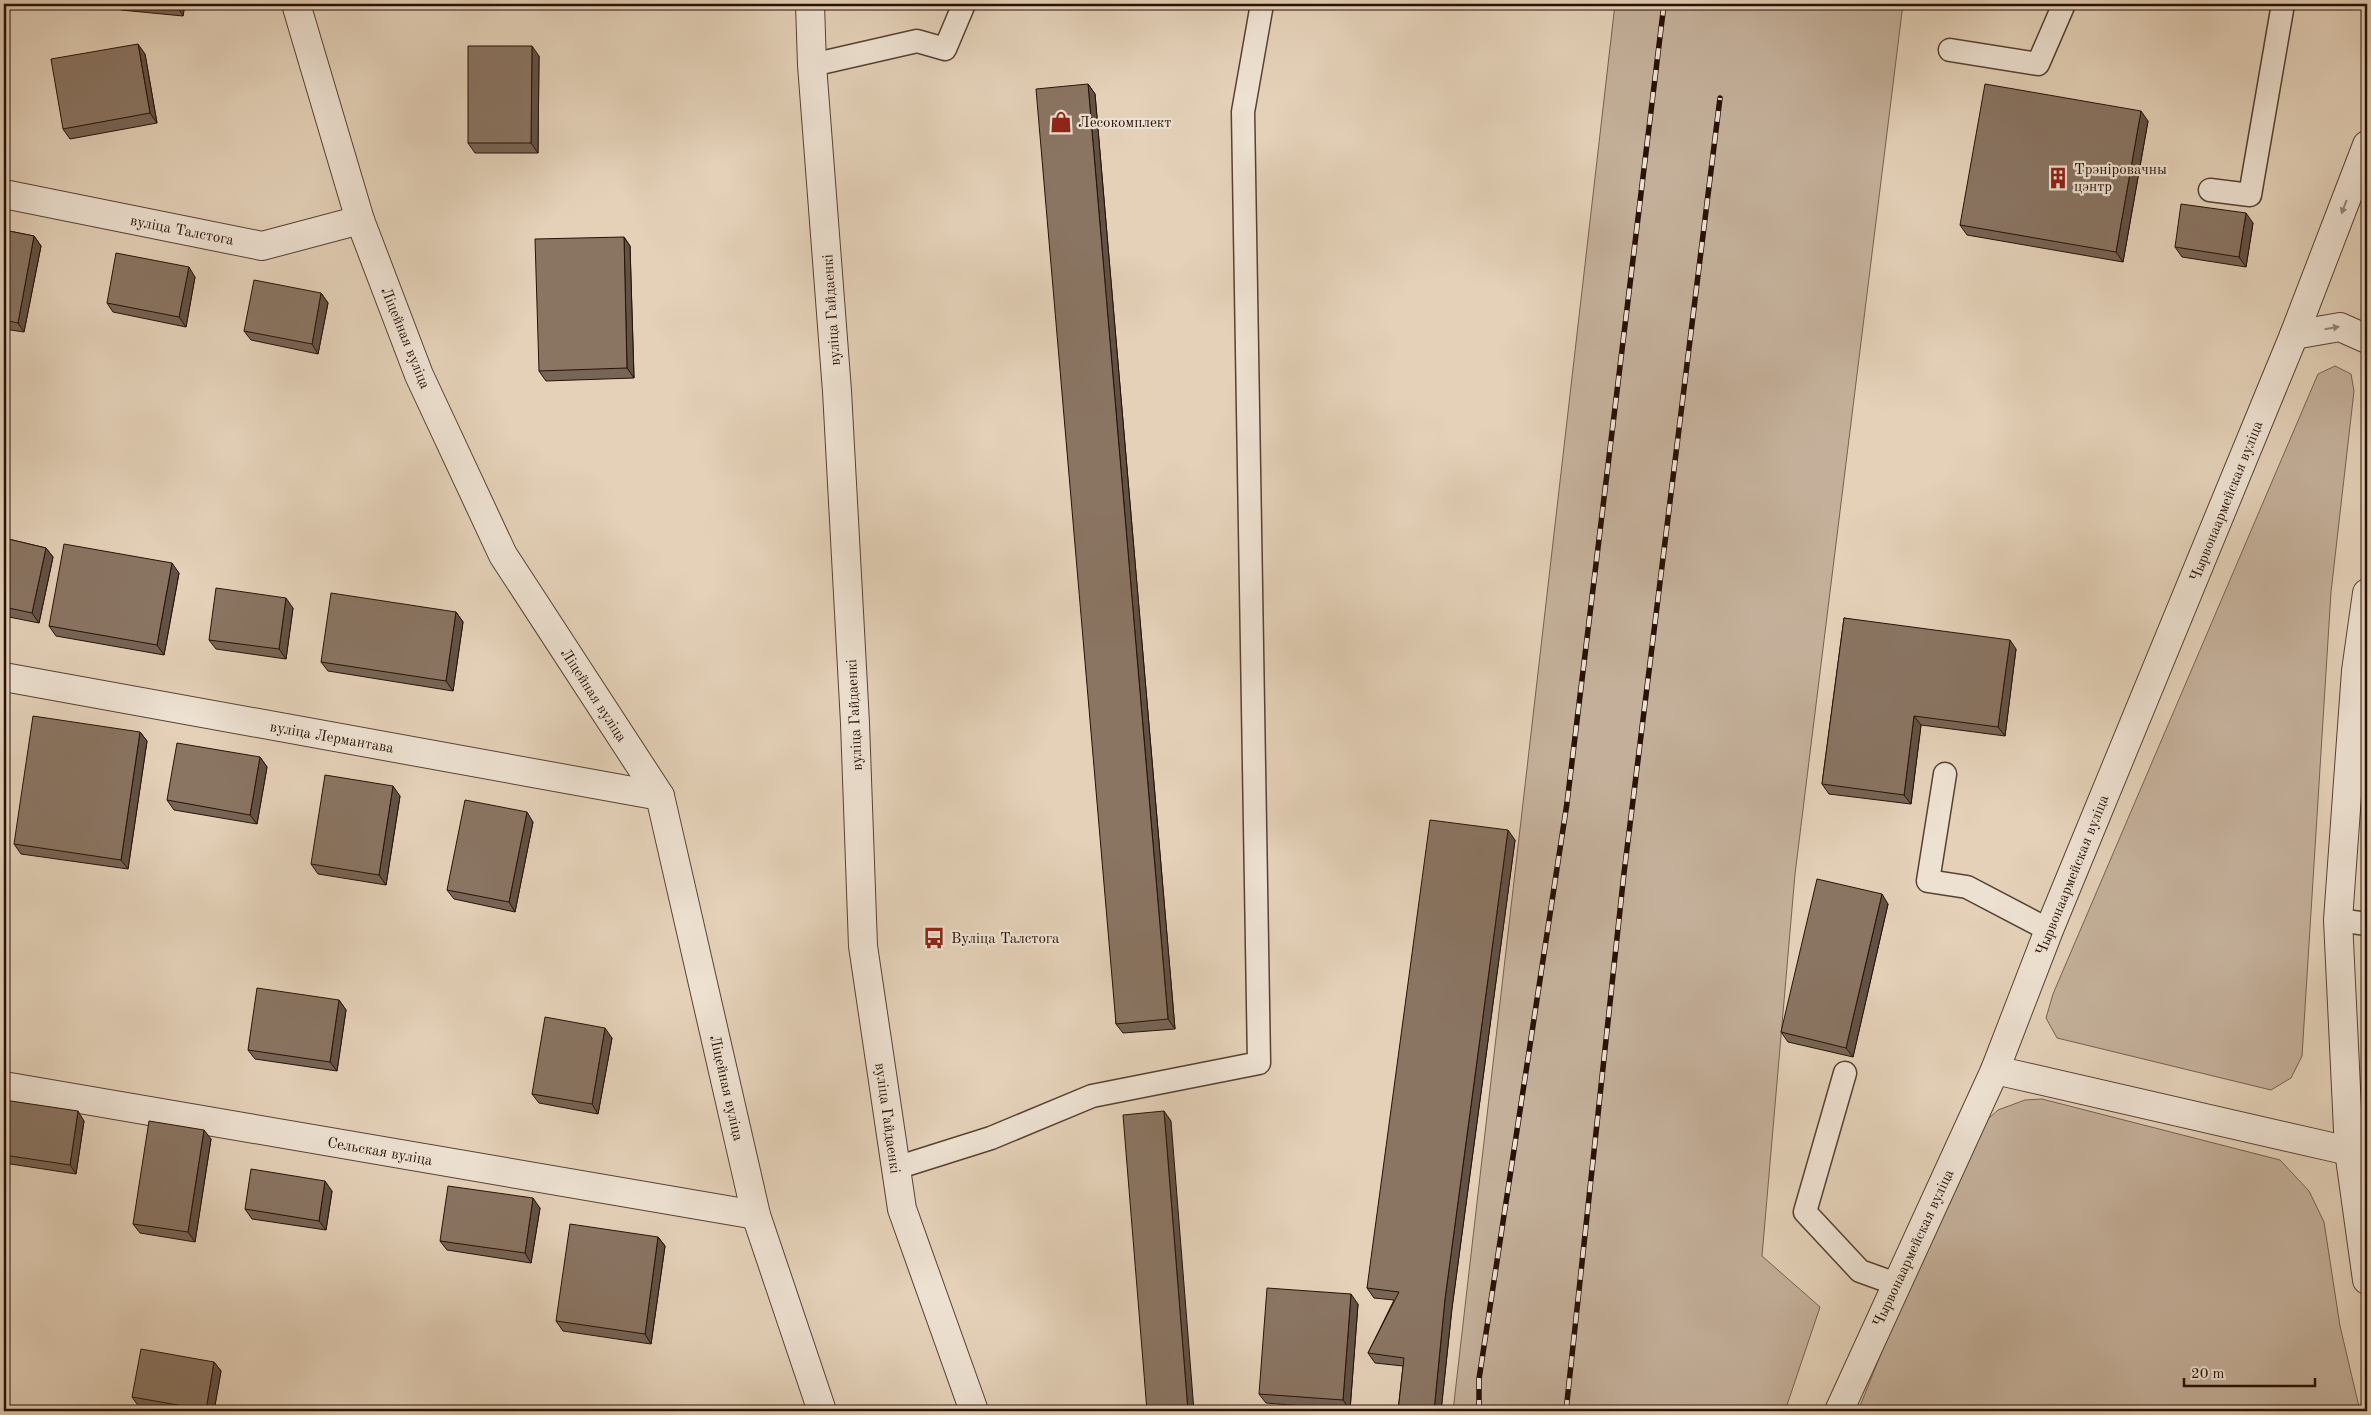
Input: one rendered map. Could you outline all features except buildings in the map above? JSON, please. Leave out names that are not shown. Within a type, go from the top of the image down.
[{"type":"street","name":"Ліцейная вуліца","points":[[296,4],[360,220],[419,375],[503,555],[660,796],[756,1215],[822,1411]]},
{"type":"street","name":"вуліца Гайдаенкі","points":[[810,4],[812,65],[837,391],[855,723],[863,946],[902,1209],[974,1411]]},
{"type":"street","name":"Чырвонаармейская вуліца","points":[[1839,1411],[1995,1070],[2048,930],[2294,335],[2367,145]]},
{"type":"street","name":"вуліца Талстога","points":[[4,194],[262,246],[360,220]]},
{"type":"street","points":[[2294,335],[2340,327],[2367,339]]},
{"type":"street","points":[[2367,593],[2356,671],[2338,920],[2350,1151],[2367,1280]]},
{"type":"street","name":"вуліца Лермантава","points":[[4,677],[660,796]]},
{"type":"street","points":[[1995,1070],[2350,1151]]},
{"type":"street","name":"Сельская вуліца","points":[[4,1086],[756,1215]]},
{"type":"lane","points":[[812,65],[917,41],[945,49],[964,4]]},
{"type":"lane","points":[[896,1168],[991,1138],[1092,1096],[1259,1063],[1243,112],[1262,4]]},
{"type":"lane","points":[[1950,50],[2038,64],[2064,4]]},
{"type":"lane","points":[[2210,190],[2250,195],[2283,4]]},
{"type":"lane","points":[[1945,774],[1928,880],[1967,886],[2048,930]]},
{"type":"lane","points":[[2338,920],[2367,924]]},
{"type":"lane","points":[[1845,1073],[1805,1212],[1860,1272],[1896,1284]]},
{"type":"shaded area","points":[[1615,4],[1903,4],[1795,874],[1762,1256],[1820,1307],[1785,1411],[1453,1411]]},
{"type":"shaded area","points":[[2335,366],[2351,374],[2354,391],[2331,592],[2302,1056],[2291,1078],[2271,1090],[2057,1038],[2046,1018],[2053,994],[2318,374]]},
{"type":"shaded area","points":[[2042,1099],[2280,1160],[2309,1191],[2324,1222],[2340,1326],[2360,1411],[1858,1411],[1952,1177],[1980,1126],[1998,1110],[2025,1100]]},
{"type":"railway","points":[[1479,1411],[1479,1379],[1567,803],[1664,4]]},
{"type":"railway","points":[[1566,1411],[1624,873],[1720,98]]},
{"type":"place","name":"Лесокомплект","points":[[1061,122]]},
{"type":"place","name":"Трэніровачны цэнтр","points":[[2058,178]]},
{"type":"place","name":"Вуліца Талстога","points":[[934,938]]}]
